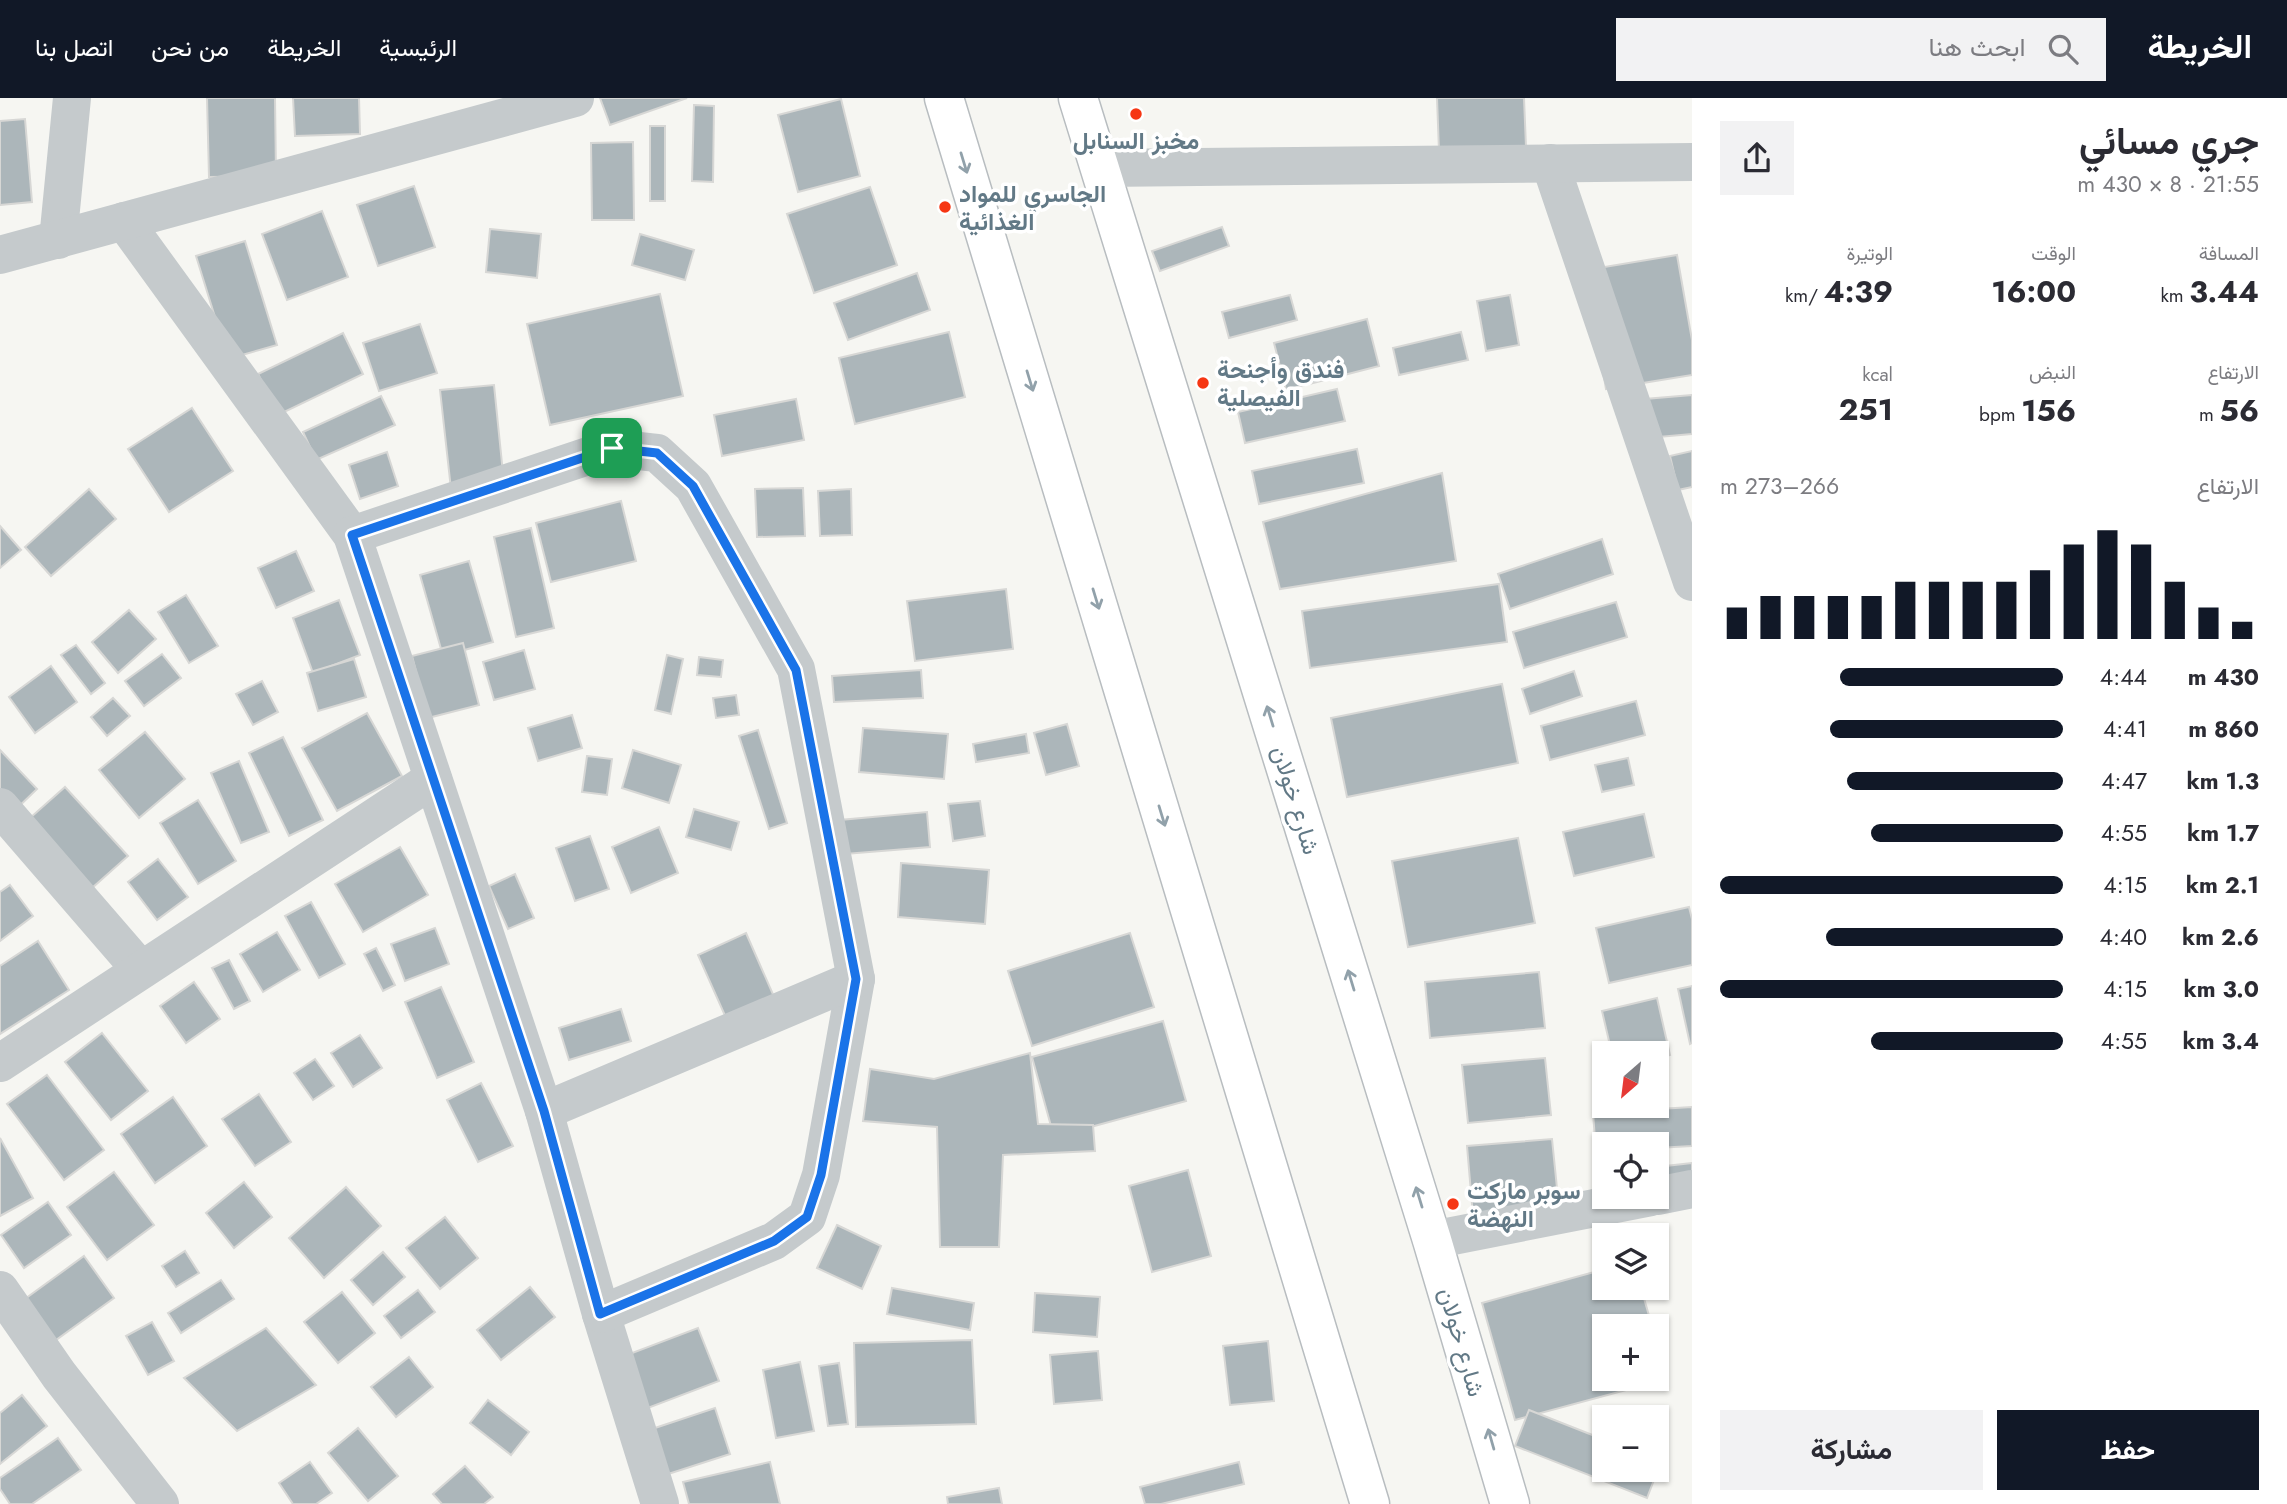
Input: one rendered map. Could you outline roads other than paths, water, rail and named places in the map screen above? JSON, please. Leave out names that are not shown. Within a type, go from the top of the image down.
[{"type":"main road","points":[[944,98],[1366,1503]]},
{"type":"main road","name":"شارع خولان","points":[[1078,98],[1432,1240],[1510,1504]]},
{"type":"street","points":[[58,240],[72,98]]},
{"type":"street","points":[[0,255],[575,98]]},
{"type":"street","points":[[1100,168],[1692,162]]},
{"type":"street","points":[[1550,163],[1692,582]]},
{"type":"street","points":[[124,221],[352,535],[544,1111],[600,1314],[660,1504]]},
{"type":"street","points":[[352,535],[612,448],[657,453],[693,486],[796,670],[856,979],[821,1175],[807,1217],[774,1241],[600,1314]]},
{"type":"street","points":[[0,1063],[433,779]]},
{"type":"street","points":[[0,807],[141,970]]},
{"type":"street","points":[[544,1111],[856,979]]},
{"type":"street","points":[[1669,1194],[1692,1189]]},
{"type":"street","points":[[1432,1240],[1592,1209]]},
{"type":"street","points":[[0,1290],[59,1375],[160,1504]]},
{"type":"place","name":"مخبز السنابل","points":[[1136,114]]},
{"type":"place","name":"الجاسري للمواد الغذائية","points":[[945,207]]},
{"type":"place","name":"فندق وأجنحة الفيصلية","points":[[1203,383]]},
{"type":"place","name":"سوبر ماركت النهضة","points":[[1453,1204]]}]
